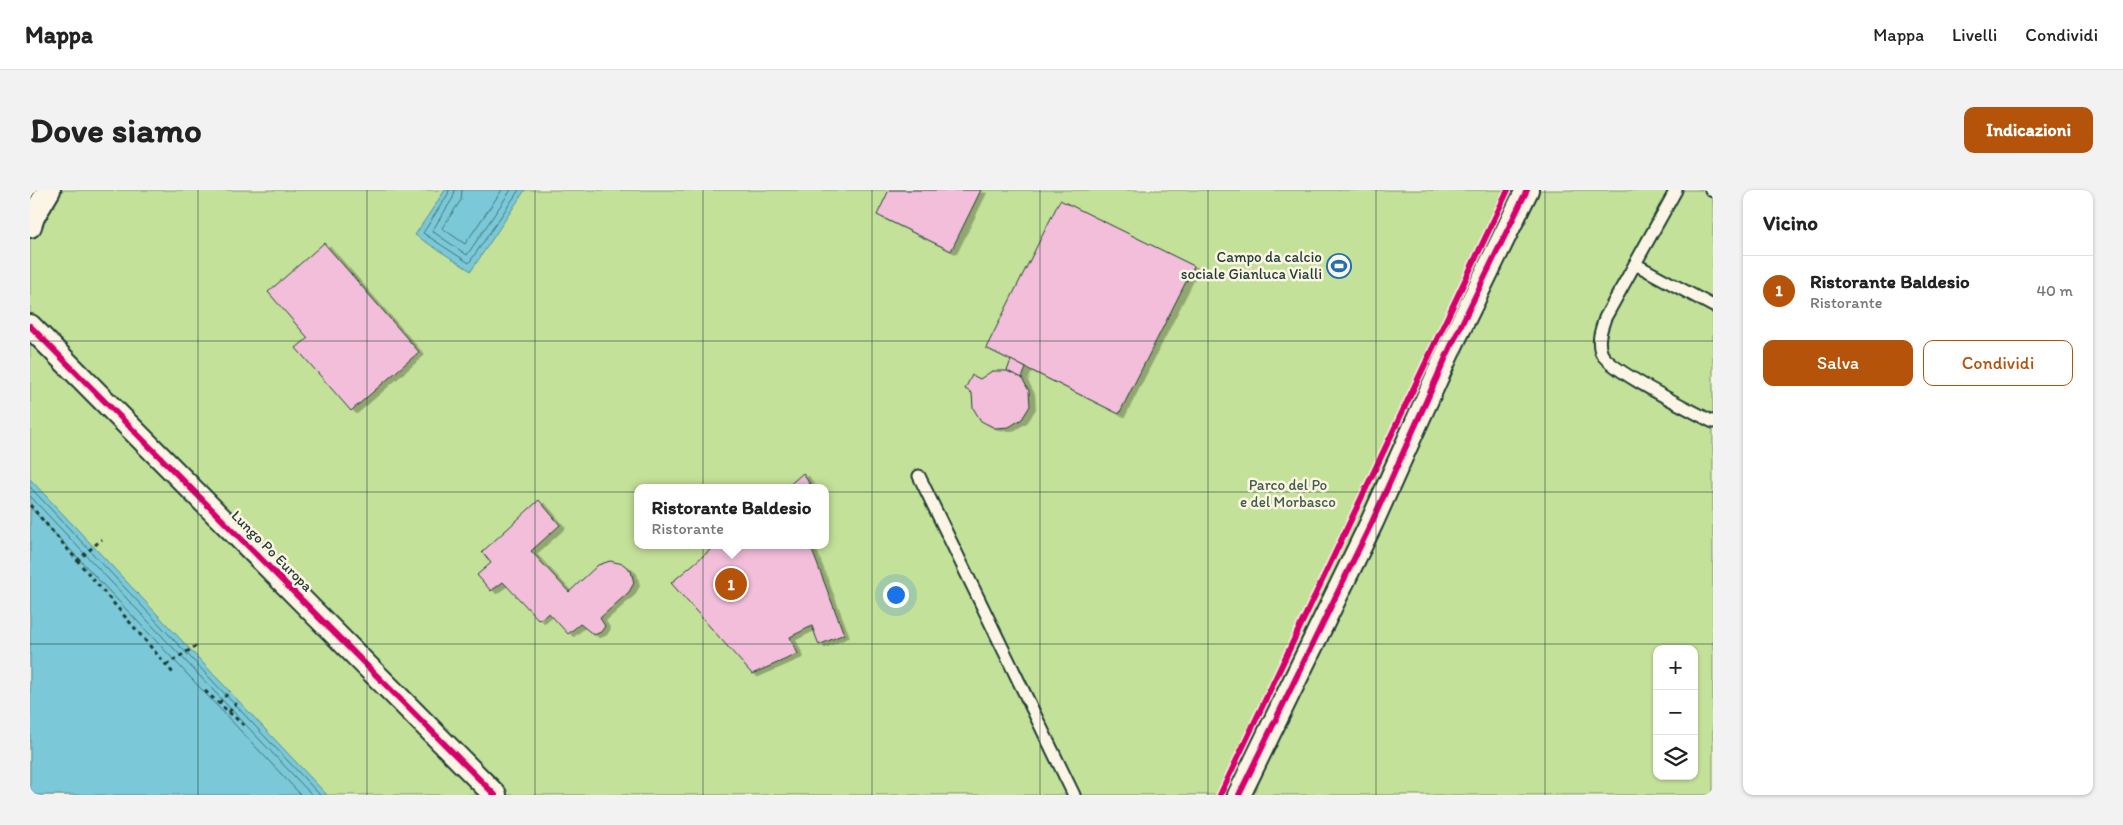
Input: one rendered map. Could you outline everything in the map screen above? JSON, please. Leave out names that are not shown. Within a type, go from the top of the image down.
[{"type":"street","points":[[31,219],[50,190]]},
{"type":"street","points":[[1239,795],[1304,658],[1372,522],[1451,346],[1528,190]]},
{"type":"street","name":"Lungo Po Europa","points":[[30,326],[495,795]]},
{"type":"lane","points":[[1675,190],[1605,318],[1599,337],[1601,354],[1614,368],[1713,422]]},
{"type":"lane","points":[[1635,264],[1713,306]]},
{"type":"lane","points":[[919,476],[1074,795]]},
{"type":"path","points":[[30,505],[173,673]]},
{"type":"path","points":[[77,560],[102,539]]},
{"type":"path","points":[[166,665],[199,644]]},
{"type":"path","points":[[206,690],[247,728]]},
{"type":"path","points":[[219,703],[230,691]]},
{"type":"path","points":[[229,712],[238,701]]},
{"type":"green space","name":"Parco del Po e del Morbasco","points":[[30,190],[1713,190],[1713,795],[30,795]]},
{"type":"water","points":[[445,190],[525,190],[471,271],[415,235]]},
{"type":"water","points":[[30,479],[327,795],[30,795]]},
{"type":"building","points":[[889,190],[981,190],[951,251],[877,215]]},
{"type":"building","points":[[1060,200],[1194,266],[1119,414],[986,348]]},
{"type":"building","points":[[324,243],[419,352],[351,411],[296,348],[308,338],[268,292]]},
{"type":"building","points":[[1011,360],[1026,368],[1022,378],[1007,371]]},
{"type":"building","points":[[992,371],[1007,371],[1022,378],[1029,391],[1030,406],[1022,419],[1009,427],[995,428],[981,421],[973,408],[972,393],[965,389],[972,375],[980,379]]},
{"type":"building","points":[[803,473],[810,484],[791,484]]},
{"type":"building","points":[[539,500],[560,525],[531,551],[569,592],[598,565],[610,561],[623,564],[631,571],[634,583],[629,592],[600,618],[605,626],[601,632],[594,635],[580,624],[568,634],[549,613],[539,620],[503,582],[491,591],[477,575],[491,563],[482,552]]},
{"type":"building","points":[[711,549],[812,549],[844,634],[819,645],[812,626],[790,637],[798,654],[752,674],[671,583]]},
{"type":"cycle path","points":[[1220,795],[1508,190]]},
{"type":"cycle path","points":[[1239,795],[1372,522],[1451,346],[1527,190]]},
{"type":"cycle path","points":[[30,326],[495,795]]},
{"type":"place","name":"Campo da calcio sociale Gianluca Vialli","points":[[1339,266]]},
{"type":"place","name":"Ristorante Baldesio","points":[[731,584]]}]
